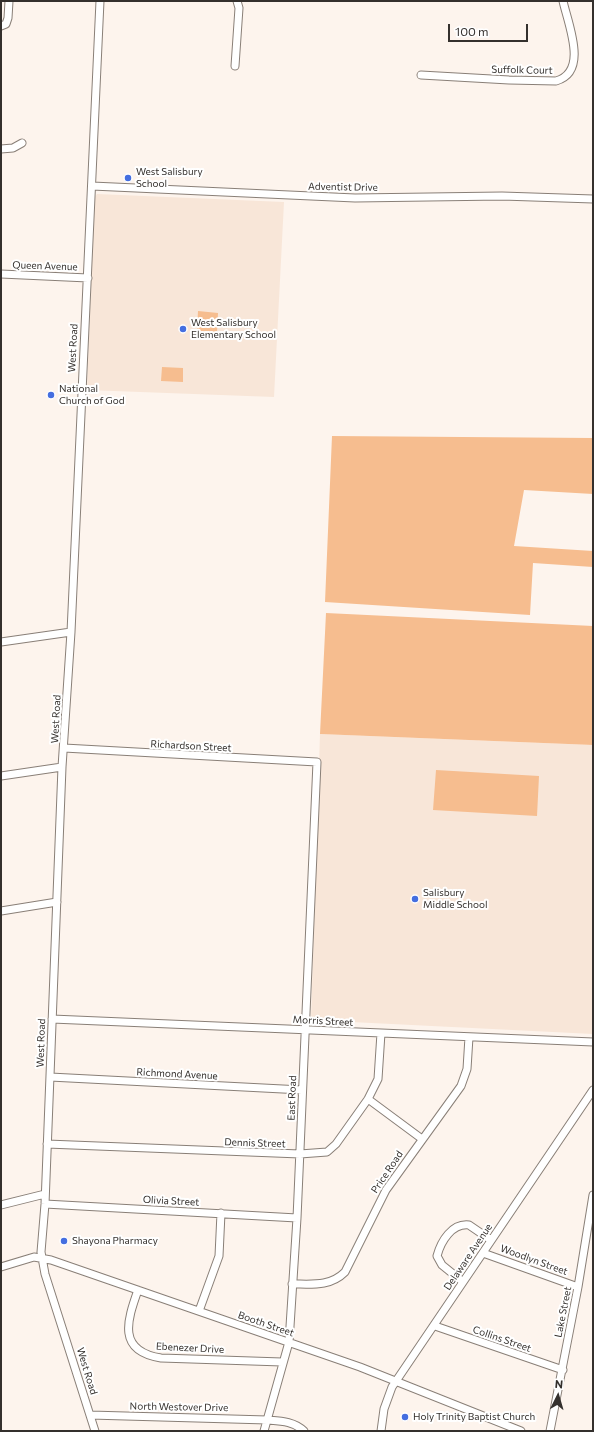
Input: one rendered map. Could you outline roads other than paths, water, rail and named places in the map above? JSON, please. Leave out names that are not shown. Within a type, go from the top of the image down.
[{"type":"street","points":[[1,26],[6,24],[8,18],[9,1]]},
{"type":"street","name":"West Road","points":[[95,1431],[42,1257],[62,767],[71,632],[100,1]]},
{"type":"street","points":[[235,66],[239,8],[237,1]]},
{"type":"street","name":"Suffolk Court","points":[[421,75],[509,80],[556,81],[562,79],[572,68],[574,52],[563,1]]},
{"type":"street","points":[[1,149],[13,148],[22,143]]},
{"type":"street","name":"Adventist Drive","points":[[92,186],[349,198],[502,196],[593,199]]},
{"type":"street","name":"Queen Avenue","points":[[1,274],[88,278]]},
{"type":"street","points":[[1,642],[71,632]]},
{"type":"street","name":"Richardson Street","points":[[64,748],[317,762]]},
{"type":"street","name":"East Road","points":[[264,1431],[288,1342],[297,1218],[304,1030],[317,762]]},
{"type":"street","points":[[1,776],[62,767]]},
{"type":"street","points":[[1,911],[57,902]]},
{"type":"street","name":"Morris Street","points":[[52,1018],[593,1042]]},
{"type":"street","name":"Dennis Street","points":[[47,1144],[300,1154],[327,1152],[336,1144],[368,1099],[378,1079],[381,1033]]},
{"type":"street","name":"Price Road","points":[[292,1284],[327,1283],[336,1280],[350,1265],[380,1198],[455,1095],[464,1079],[468,1060],[468,1037]]},
{"type":"street","name":"Richmond Avenue","points":[[50,1077],[302,1090]]},
{"type":"street","name":"Delaware Avenue","points":[[381,1431],[385,1403],[396,1381],[435,1326],[483,1252],[590,1099],[593,1090]]},
{"type":"street","points":[[368,1099],[422,1139]]},
{"type":"street","points":[[1,1205],[45,1194]]},
{"type":"street","name":"Lake Street","points":[[550,1431],[563,1370],[593,1195]]},
{"type":"street","name":"Olivia Street","points":[[45,1204],[297,1218]]},
{"type":"street","points":[[199,1311],[219,1256],[221,1213]]},
{"type":"street","points":[[463,1282],[442,1265],[437,1256],[446,1237],[452,1229],[465,1224],[492,1240]]},
{"type":"street","name":"Woodlyn Street","points":[[483,1252],[578,1287]]},
{"type":"street","name":"Booth Street","points":[[1,1267],[28,1258],[42,1257],[396,1381],[521,1431]]},
{"type":"street","name":"Ebenezer Drive","points":[[138,1290],[128,1324],[131,1339],[144,1353],[161,1358],[282,1362]]},
{"type":"street","name":"Collins Street","points":[[435,1326],[563,1370]]},
{"type":"street","name":"North Westover Drive","points":[[90,1415],[267,1420],[289,1422],[300,1427],[304,1431]]},
{"type":"place","name":"West Salisbury School","points":[[128,178]]},
{"type":"place","name":"West Salisbury Elementary School","points":[[183,329]]},
{"type":"place","name":"National Church of God","points":[[51,395]]},
{"type":"place","name":"Salisbury Middle School","points":[[415,899]]},
{"type":"place","name":"Shayona Pharmacy","points":[[64,1241]]},
{"type":"place","name":"Holy Trinity Baptist Church","points":[[405,1417]]}]
